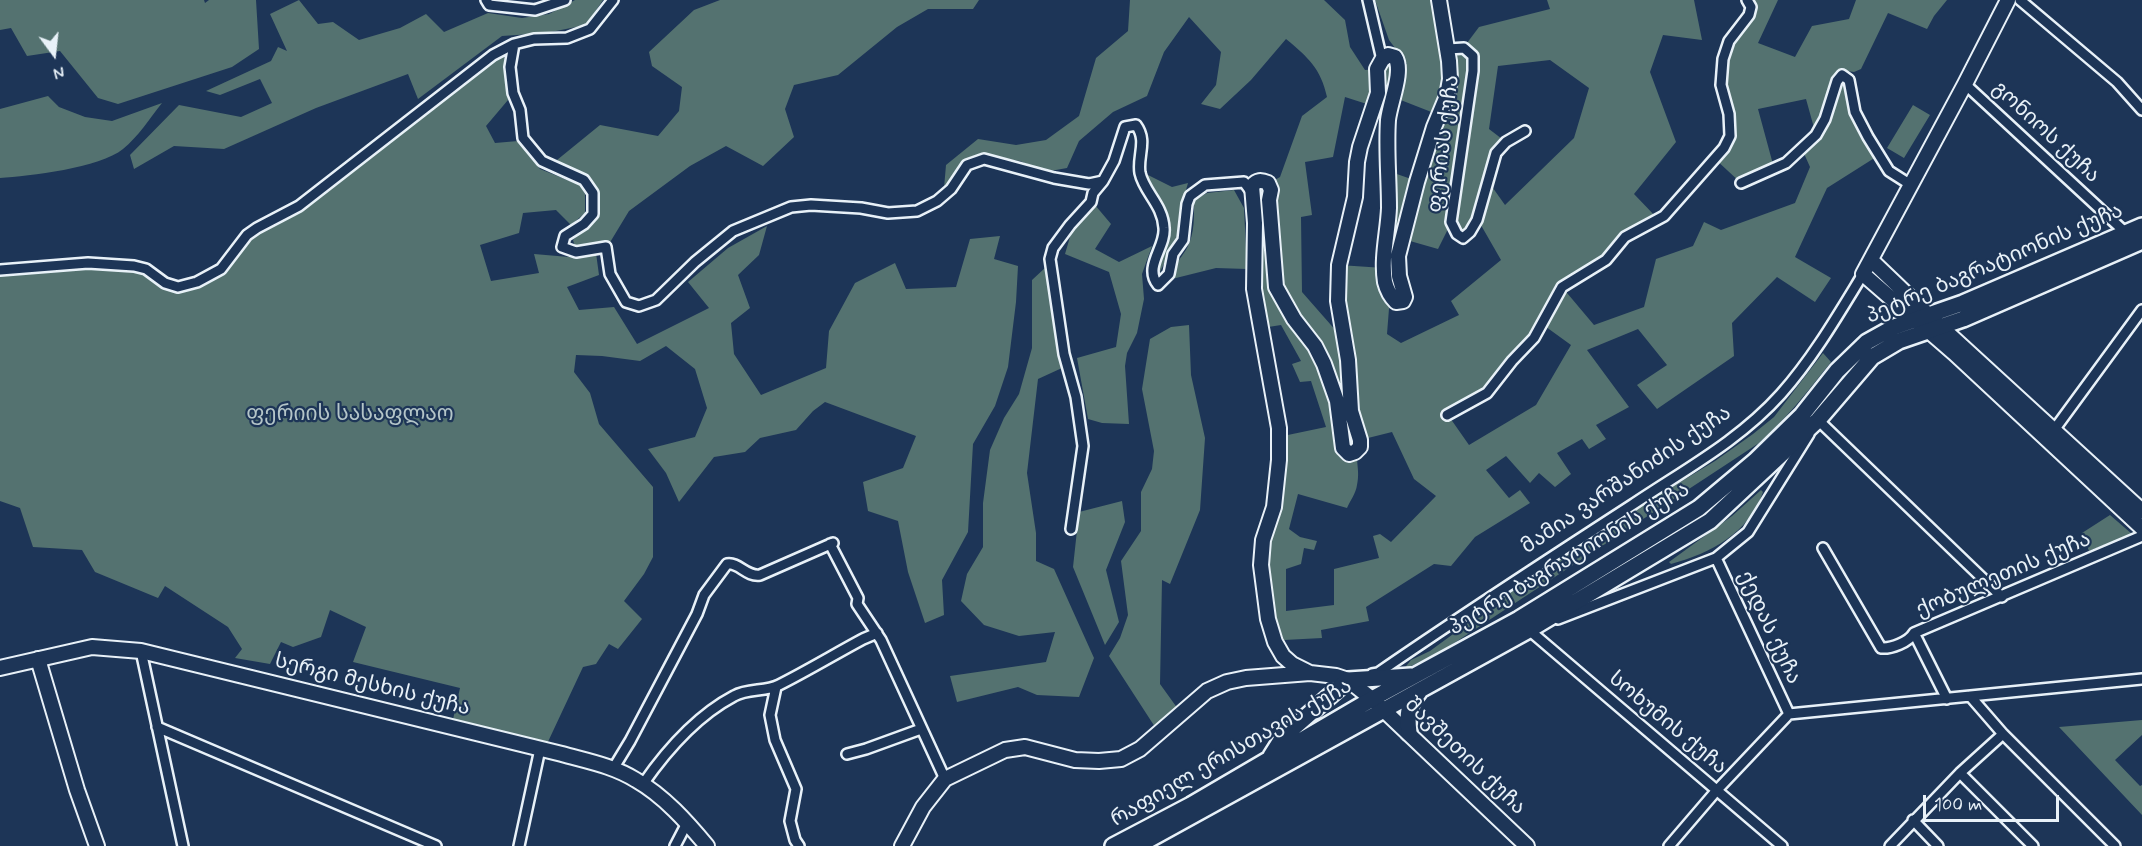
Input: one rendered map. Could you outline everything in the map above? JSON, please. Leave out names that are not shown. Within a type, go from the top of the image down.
[{"type":"main road","name":"პეტრე ბაგრატიონის ქუჩა","points":[[1384,710],[1420,682],[1699,508],[1755,461],[1802,415],[1837,371],[1867,342],[1894,327],[1963,303],[2142,225]]},
{"type":"main road","name":"პეტრე ბაგრატიონის ქუჩა","points":[[1372,699],[1420,682],[1529,630],[1710,522],[1818,420],[1872,357],[1899,341],[1963,319],[2142,241]]},
{"type":"main road","points":[[1270,758],[1283,737],[1348,680],[1420,682],[1408,709],[1409,733]]},
{"type":"main road","name":"რაფიელ ერისთავის ქუჩა","points":[[1113,846],[1191,805],[1372,699]]},
{"type":"main road","name":"რაფიელ ერისთავის ქუჩა","points":[[1137,846],[1384,710]]},
{"type":"street","points":[[486,0],[489,4],[535,10],[565,0]]},
{"type":"street","points":[[0,270],[88,263],[146,269],[165,283],[178,286],[197,282],[221,269],[247,236],[257,228],[299,206],[493,55],[514,44],[534,39],[567,38],[590,29],[613,0]]},
{"type":"street","points":[[1368,0],[1382,60]]},
{"type":"street","points":[[1310,674],[1283,656],[1275,642],[1268,619],[1261,565],[1263,540],[1274,507],[1279,460],[1279,428],[1254,289],[1255,223],[1252,186],[1262,180],[1268,183],[1271,190],[1269,200],[1276,287],[1294,319],[1315,346],[1337,401],[1343,448],[1349,454],[1355,452],[1360,447],[1360,440],[1351,411],[1348,360],[1338,301],[1339,265],[1343,239],[1355,197],[1357,162],[1365,128],[1378,93],[1377,69],[1388,55],[1395,57],[1399,62],[1388,119],[1389,208],[1384,268],[1385,283],[1390,296],[1396,302],[1403,301],[1405,297],[1398,267],[1401,248],[1417,182],[1434,127],[1447,96],[1450,80],[1448,49],[1439,0]]},
{"type":"street","points":[[1447,415],[1487,393],[1534,338],[1562,287],[1606,260],[1625,237],[1664,216],[1724,148],[1730,136],[1728,114],[1721,85],[1723,59],[1729,41],[1749,15],[1751,7],[1747,0]]},
{"type":"street","name":"მამია ვარშანიძის ქუჩა","points":[[1348,680],[1378,673],[1715,453],[1754,421],[1781,394],[1823,338],[1863,274],[2008,0]]},
{"type":"street","points":[[2020,0],[2116,82],[2142,110]]},
{"type":"street","points":[[514,44],[510,67],[513,93],[520,110],[523,138],[542,161],[584,180],[593,194],[593,214],[584,224],[566,236],[562,247],[576,252],[606,247],[610,274],[626,302],[639,306],[656,300],[695,262],[734,231],[791,207],[811,205],[861,208],[888,213],[917,212],[937,201],[951,189],[967,165],[984,159],[1053,178],[1089,184],[1103,181]]},
{"type":"street","name":"ფერიას ქუჩა","points":[[1448,49],[1464,48],[1473,56],[1473,71],[1451,222],[1457,234],[1463,238],[1470,232],[1477,220],[1496,153],[1506,142],[1525,131]]},
{"type":"street","points":[[1741,183],[1786,163],[1816,135],[1825,119],[1837,81],[1842,75],[1849,80],[1855,111],[1889,171],[1911,185]]},
{"type":"street","name":"გონიოს ქუჩა","points":[[1965,84],[2126,233]]},
{"type":"street","points":[[1071,529],[1083,446],[1076,397],[1064,354],[1050,259],[1053,248],[1091,201],[1093,193],[1103,181],[1114,161],[1125,127],[1136,125],[1142,133],[1140,174],[1162,213],[1165,231],[1153,266],[1158,285],[1169,274],[1173,254],[1183,240],[1190,196],[1205,184],[1244,182],[1251,193]]},
{"type":"street","points":[[1871,260],[1922,318]]},
{"type":"street","points":[[1863,274],[1922,318],[1954,353],[2142,528]]},
{"type":"street","points":[[2054,430],[2142,310]]},
{"type":"street","points":[[1963,319],[1961,332],[1966,350]]},
{"type":"street","points":[[1934,329],[1966,350],[2142,511]]},
{"type":"street","points":[[1818,420],[2002,597]]},
{"type":"street","name":"პეტრე ბაგრატიონის ქუჩა","points":[[1529,630],[1716,558],[1748,532],[1818,420]]},
{"type":"street","name":"ქობულეთის ქუჩა","points":[[1947,699],[1914,633],[2142,536]]},
{"type":"street","points":[[613,769],[697,614],[704,595],[727,564],[733,563],[749,575],[760,575],[831,543],[858,598],[857,604],[877,633],[945,779]]},
{"type":"street","points":[[1823,548],[1881,648],[1887,649],[1911,638],[1914,633]]},
{"type":"street","name":"ქედას ქუჩა","points":[[1716,558],[1789,714]]},
{"type":"street","name":"სოხუმის ქუჩა","points":[[1529,630],[1782,846]]},
{"type":"street","points":[[643,784],[654,767],[709,712],[736,694],[776,687],[877,633]]},
{"type":"street","name":"სერგი მესხის ქუჩა","points":[[0,668],[92,647],[141,651],[540,749],[613,769],[643,784],[687,823],[707,846]]},
{"type":"street","points":[[141,651],[183,846]]},
{"type":"street","points":[[38,659],[77,790],[97,846]]},
{"type":"street","points":[[903,846],[923,807],[945,779],[1005,750],[1025,747],[1075,760],[1121,759],[1140,749],[1207,691],[1227,682],[1246,678],[1310,674],[1336,676],[1348,680],[1372,699]]},
{"type":"street","points":[[1669,846],[1716,790],[1789,714],[2142,678]]},
{"type":"street","points":[[776,687],[770,715],[775,740],[796,789],[790,821],[799,846]]},
{"type":"street","points":[[1970,696],[2003,734],[2115,846]]},
{"type":"street","name":"შავშეთის ქუჩა","points":[[1372,699],[1527,846]]},
{"type":"street","points":[[157,728],[436,846]]},
{"type":"street","points":[[847,754],[921,729]]},
{"type":"street","points":[[1890,846],[1960,773],[2003,734]]},
{"type":"street","points":[[519,846],[540,749]]},
{"type":"street","points":[[1960,773],[2033,846]]},
{"type":"street","points":[[1913,820],[1938,846]]},
{"type":"street","points":[[675,846],[687,823]]},
{"type":"green space","points":[[0,0],[204,0],[205,3],[209,0],[256,0],[259,49],[232,67],[118,104],[98,98],[60,51],[27,56],[11,28],[0,30]]},
{"type":"green space","points":[[299,0],[318,24],[333,22],[359,40],[400,28],[426,14],[444,32],[488,13],[522,18],[549,14],[575,0],[603,0],[586,25],[546,33],[502,36],[418,99],[408,74],[316,108],[224,149],[174,146],[134,169],[130,155],[179,105],[241,117],[272,103],[260,79],[220,95],[206,91],[271,61],[278,47],[287,51],[270,14]]},
{"type":"green space","points":[[720,0],[979,0],[973,9],[928,9],[897,27],[838,75],[794,85],[785,109],[794,137],[763,166],[726,146],[690,166],[629,211],[609,244],[575,247],[573,240],[599,211],[595,186],[557,160],[600,125],[658,136],[679,111],[682,87],[652,66],[649,52],[694,10]]},
{"type":"green space","points":[[1130,0],[1324,0],[1345,20],[1350,47],[1365,70],[1377,69],[1382,60],[1399,65],[1407,64],[1389,40],[1375,0],[1439,0],[1448,49],[1464,47],[1479,27],[1550,9],[1547,0],[1694,0],[1702,40],[1663,35],[1650,72],[1676,142],[1634,194],[1658,219],[1625,237],[1606,260],[1562,287],[1594,325],[1644,307],[1656,259],[1693,246],[1704,222],[1721,230],[1795,203],[1810,167],[1802,149],[1816,135],[1806,99],[1758,109],[1774,168],[1741,183],[1714,158],[1730,136],[1723,59],[1749,15],[1747,0],[1778,0],[1758,43],[1795,57],[1812,26],[1849,19],[1856,0],[1947,0],[1927,29],[1888,13],[1861,69],[1854,72],[1840,70],[1831,79],[1825,117],[1843,78],[1846,81],[1858,131],[1876,157],[1827,188],[1795,257],[1831,278],[1815,302],[1777,277],[1732,323],[1734,356],[1657,409],[1637,385],[1667,365],[1638,329],[1587,350],[1629,407],[1596,425],[1606,439],[1589,449],[1582,439],[1557,453],[1571,474],[1555,487],[1539,473],[1530,483],[1506,456],[1486,470],[1509,498],[1520,490],[1530,503],[1475,537],[1451,566],[1434,564],[1366,607],[1369,621],[1321,630],[1322,638],[1284,640],[1272,616],[1264,567],[1283,436],[1326,427],[1311,381],[1300,382],[1292,364],[1301,361],[1281,325],[1262,328],[1252,193],[1280,177],[1302,116],[1327,97],[1321,79],[1312,64],[1286,39],[1251,80],[1220,109],[1201,104],[1216,85],[1221,52],[1189,17],[1164,52],[1147,96],[1113,112],[1079,141],[1067,168],[1045,172],[1020,161],[975,155],[961,165],[944,188],[946,165],[978,139],[1016,145],[1046,140],[1079,116],[1096,58],[1128,31]],"holes":[[[1550,60],[1589,88],[1574,138],[1505,205],[1488,181],[1496,153],[1506,142],[1489,129],[1498,66]],[[1345,97],[1373,106],[1388,119],[1393,97],[1439,115],[1417,181],[1388,171],[1384,268],[1339,265],[1345,341],[1302,292],[1301,217],[1312,215],[1305,162],[1333,157]],[[1478,220],[1501,260],[1451,301],[1459,315],[1401,343],[1387,334],[1390,296],[1404,292],[1403,239],[1438,249],[1451,223],[1463,238]],[[1542,324],[1571,345],[1536,405],[1469,445],[1448,415],[1487,393]],[[1392,432],[1414,479],[1436,496],[1391,542],[1380,534],[1373,536],[1379,558],[1334,569],[1334,605],[1286,611],[1286,569],[1301,564],[1304,548],[1314,550],[1317,541],[1300,537],[1289,529],[1298,494],[1347,508],[1357,485],[1360,440]]]},
{"type":"green space","name":"ფერიის სასაფლაო","points":[[504,51],[508,100],[486,126],[495,143],[518,141],[540,169],[580,185],[585,194],[585,213],[571,225],[556,210],[523,213],[519,233],[480,245],[491,281],[539,273],[534,254],[569,257],[596,253],[599,275],[567,287],[579,310],[614,307],[637,344],[709,308],[688,282],[728,248],[767,226],[759,255],[738,275],[750,308],[731,323],[734,354],[761,395],[826,368],[829,331],[855,283],[895,263],[906,289],[956,287],[970,239],[1000,236],[994,259],[1018,266],[1008,367],[995,406],[973,444],[968,532],[942,580],[944,615],[925,623],[908,572],[898,521],[868,511],[863,482],[903,468],[916,436],[825,402],[813,411],[796,430],[760,438],[745,452],[714,457],[679,502],[666,473],[648,449],[695,437],[707,408],[695,369],[666,346],[640,361],[576,355],[574,372],[590,393],[599,424],[653,487],[653,557],[644,574],[624,601],[642,619],[618,649],[609,644],[596,664],[583,667],[546,746],[452,724],[460,688],[353,662],[366,627],[330,610],[321,637],[293,647],[281,642],[270,664],[235,658],[242,649],[228,627],[165,586],[158,598],[95,572],[82,550],[33,547],[20,508],[0,501],[0,271],[88,266],[133,268],[177,287],[212,277],[248,237],[300,208]]},
{"type":"green space","points":[[48,96],[59,107],[85,117],[112,121],[162,103],[134,139],[112,156],[64,170],[0,178],[0,109]]},
{"type":"green space","points":[[1913,105],[1930,115],[1904,158],[1887,148]]},
{"type":"green space","points":[[1146,174],[1172,187],[1188,183],[1182,204],[1179,233],[1160,272],[1157,268],[1168,234],[1163,206]]},
{"type":"green space","points":[[1234,190],[1244,208],[1247,269],[1216,268],[1172,279],[1176,265],[1187,248],[1191,236],[1194,224],[1194,200],[1207,193]]},
{"type":"green space","points":[[1095,205],[1111,224],[1095,249],[1119,262],[1152,246],[1142,274],[1144,299],[1137,333],[1127,353],[1125,366],[1129,424],[1102,423],[1088,419],[1077,358],[1116,347],[1121,314],[1109,272],[1065,254],[1072,230]]},
{"type":"green space","points":[[1046,267],[1062,368],[1038,379],[1027,473],[1036,533],[1036,561],[1054,569],[1094,658],[1079,697],[1037,695],[1018,687],[957,702],[950,676],[1046,662],[1055,632],[1019,636],[984,625],[961,601],[967,574],[983,547],[983,503],[990,450],[1004,418],[1019,394],[1032,348],[1032,280]]},
{"type":"green space","points":[[1189,325],[1191,375],[1205,438],[1200,510],[1170,584],[1162,580],[1160,684],[1178,709],[1155,727],[1109,656],[1120,638],[1128,615],[1121,561],[1141,531],[1141,492],[1152,469],[1154,451],[1142,389],[1150,339],[1171,327]]},
{"type":"green space","points":[[1823,353],[1831,362],[1788,414],[1759,443],[1442,651],[1403,670],[1411,660],[1430,651],[1528,579],[1715,461],[1753,434],[1774,417]]},
{"type":"green space","points":[[1761,490],[1763,492],[1757,506],[1748,519],[1727,539],[1700,554],[1671,564],[1669,562],[1732,516]]},
{"type":"green space","points":[[1122,501],[1125,522],[1106,570],[1119,622],[1105,645],[1073,567],[1079,512]]},
{"type":"green space","points":[[2110,515],[2132,534],[2089,551],[2082,533]]},
{"type":"green space","points":[[2142,720],[2142,735],[2115,760],[2140,786],[2142,785],[2142,815],[2059,727]]}]
